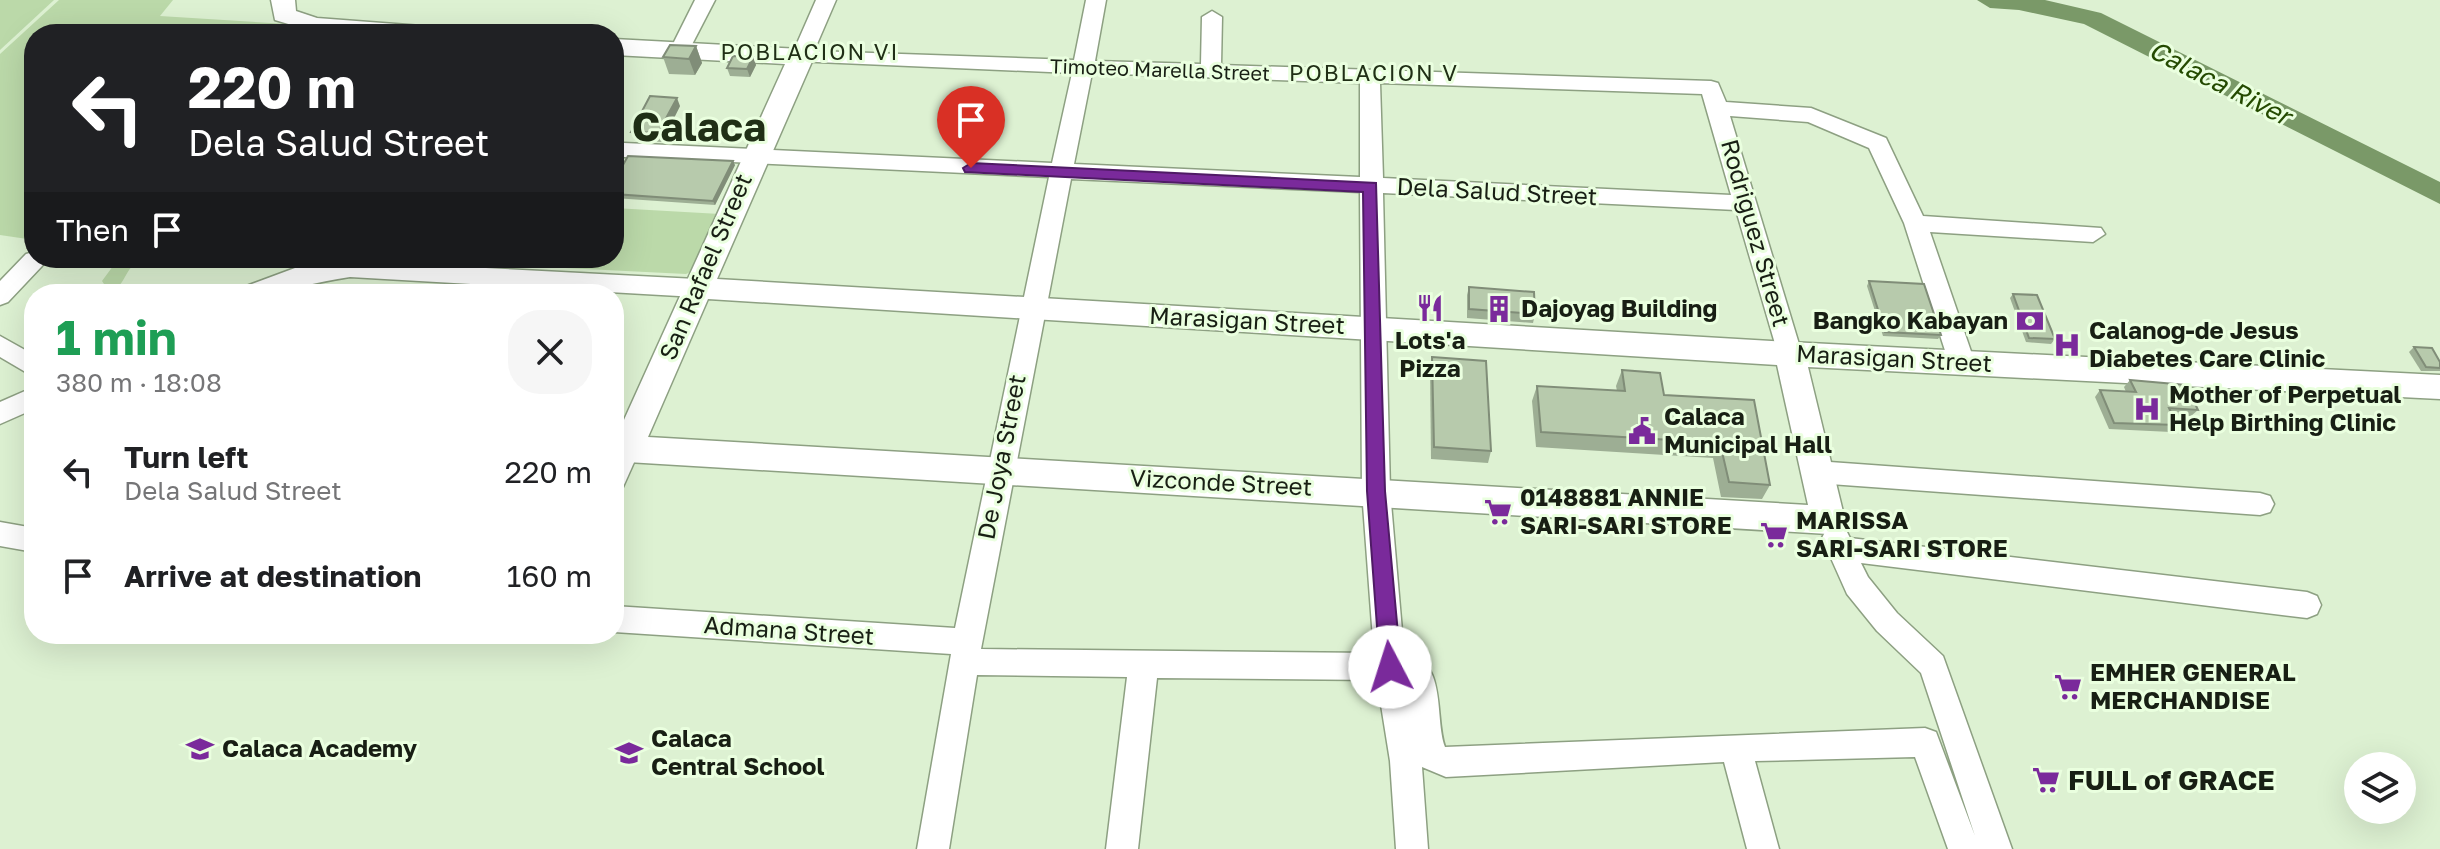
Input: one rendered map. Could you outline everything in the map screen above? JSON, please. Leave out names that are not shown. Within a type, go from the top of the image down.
[{"type":"main road","points":[[283,0],[284,15],[312,24]]},
{"type":"main road","points":[[624,48],[801,57]]},
{"type":"main road","name":"San Rafael Street","points":[[624,440],[801,57]]},
{"type":"main road","name":"Marasigan Street","points":[[696,288],[1790,354],[2440,387]]},
{"type":"main road","name":"Rodriguez Street","points":[[1790,354],[1816,472],[1835,534]]},
{"type":"main road","name":"Vizconde Street","points":[[624,448],[1376,491],[1835,534]]},
{"type":"street","points":[[679,52],[705,0]]},
{"type":"street","points":[[801,57],[826,0]]},
{"type":"street","name":"De Joya Street","points":[[933,849],[963,652],[998,470],[1064,173],[1096,0]]},
{"type":"street","points":[[1211,72],[1212,17]]},
{"type":"street","name":"Timoteo Marella Street","points":[[801,57],[1370,77],[1714,98],[1811,115],[1878,143],[1915,223],[1962,363]]},
{"type":"street","points":[[1370,77],[1376,491],[1390,667],[1406,761],[1412,849]]},
{"type":"street","name":"Rodriguez Street","points":[[1714,98],[1790,354]]},
{"type":"street","name":"Dela Salud Street","points":[[624,150],[1746,203]]},
{"type":"street","points":[[1915,223],[2093,234]]},
{"type":"street","points":[[0,296],[26,268]]},
{"type":"street","name":"Marasigan Street","points":[[276,284],[295,277],[350,269],[623,284]]},
{"type":"street","name":"Marasigan Street","points":[[624,284],[696,288]]},
{"type":"street","points":[[0,345],[24,361]]},
{"type":"street","points":[[0,414],[24,402]]},
{"type":"street","points":[[1816,472],[2260,504]]},
{"type":"street","points":[[1835,534],[2307,605]]},
{"type":"street","points":[[1835,534],[1857,585],[1887,622],[1933,665],[1996,849]]},
{"type":"street","name":"Admana Street","points":[[624,620],[1143,666],[1390,667]]},
{"type":"street","points":[[1122,849],[1143,666]]},
{"type":"street","points":[[1390,667],[1408,667],[1417,673],[1422,685],[1427,750],[1435,760],[1925,742],[1964,849]]},
{"type":"street","points":[[1736,747],[1763,849]]},
{"type":"green space","points":[[0,0],[54,0],[28,24],[24,24],[24,28],[0,50]]},
{"type":"green space","points":[[59,0],[173,0],[160,16],[287,24],[33,24]]},
{"type":"green space","points":[[24,32],[24,239],[0,235],[0,54]]},
{"type":"green space","points":[[624,209],[720,214],[695,270],[686,274],[565,268],[624,268]]},
{"type":"green space","points":[[112,268],[130,268],[120,284],[104,284],[102,281]]},
{"type":"building","points":[[670,45],[696,46],[689,59],[663,57]]},
{"type":"building","points":[[733,56],[753,57],[747,69],[727,68]]},
{"type":"building","points":[[650,96],[677,98],[658,133],[631,132]]},
{"type":"building","points":[[628,156],[733,161],[713,201],[624,195],[624,163]]},
{"type":"building","points":[[1869,281],[1924,284],[1941,335],[1885,332]]},
{"type":"building","points":[[1469,287],[1534,292],[1535,314],[1469,309]]},
{"type":"building","name":"Bangko Kabayan","points":[[2013,294],[2037,295],[2055,339],[2029,338]]},
{"type":"building","points":[[2414,347],[2432,348],[2440,368],[2426,367]]},
{"type":"building","points":[[1432,357],[1486,361],[1491,451],[1434,447]]},
{"type":"building","points":[[1622,370],[1660,373],[1664,395],[1754,400],[1770,485],[1729,482],[1720,443],[1541,432],[1537,386],[1625,391]]},
{"type":"building","points":[[2130,380],[2186,385],[2198,410],[2169,408],[2177,425],[2114,423],[2100,390],[2136,392]]},
{"type":"waterway","name":"Calaca River","points":[[1990,0],[2019,2],[2092,18],[2440,194]]},
{"type":"place","name":"Lots'a Pizza","points":[[1430,308]]},
{"type":"place","name":"Dajoyag Building","points":[[1499,309]]},
{"type":"place","name":"Bangko Kabayan","points":[[2030,321]]},
{"type":"place","name":"Calanog-de Jesus Diabetes Care Clinic","points":[[2067,345]]},
{"type":"place","name":"Mother of Perpetual Help Birthing Clinic","points":[[2147,409]]},
{"type":"place","name":"Calaca Municipal Hall","points":[[1642,431]]},
{"type":"place","name":"0148881 ANNIE SARI-SARI STORE","points":[[1498,512]]},
{"type":"place","name":"MARISSA SARI-SARI STORE","points":[[1774,535]]},
{"type":"place","name":"EMHER GENERAL MERCHANDISE","points":[[2068,687]]},
{"type":"place","name":"Calaca Academy","points":[[200,749]]},
{"type":"place","name":"Calaca Central School","points":[[629,753]]},
{"type":"place","name":"FULL of GRACE","points":[[2046,780]]},
{"type":"district","name":"POBLACION VI","points":[[810,52]]},
{"type":"district","name":"POBLACION V","points":[[1374,73]]},
{"type":"district","name":"Calaca","points":[[699,127]]},
{"type":"route","points":[[971,168],[1370,187],[1376,491],[1390,667]]}]
